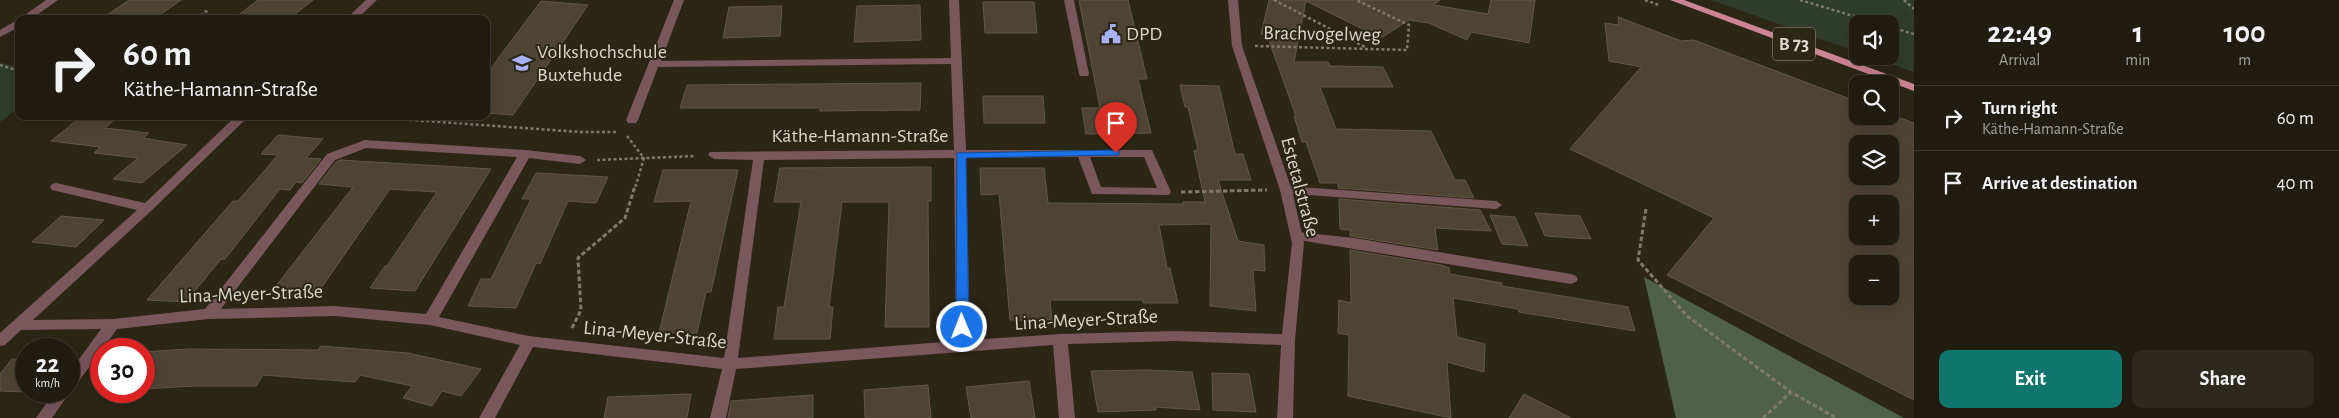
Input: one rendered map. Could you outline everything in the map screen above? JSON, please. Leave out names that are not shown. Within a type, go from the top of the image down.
[{"type":"main road","name":"B 73","points":[[1675,0],[1914,88]]},
{"type":"street","points":[[30,15],[53,0]]},
{"type":"street","points":[[355,15],[372,0]]},
{"type":"street","points":[[632,120],[679,0]]},
{"type":"street","points":[[954,0],[960,155]]},
{"type":"street","points":[[1069,0],[1084,74]]},
{"type":"street","name":"Estetalstraße","points":[[1233,0],[1237,46],[1286,190],[1298,243],[1288,340],[1285,418]]},
{"type":"street","points":[[0,34],[15,25]]},
{"type":"street","points":[[654,64],[956,61]]},
{"type":"street","points":[[0,341],[20,325],[147,208],[239,120]]},
{"type":"street","points":[[209,314],[331,157],[365,144],[525,154],[580,160]]},
{"type":"street","points":[[1083,153],[1096,191],[1165,192]]},
{"type":"street","name":"Käthe-Hamann-Straße","points":[[714,155],[1148,153],[1165,192]]},
{"type":"street","points":[[430,320],[525,154]]},
{"type":"street","name":"Käthe-Hamann-Straße","points":[[960,155],[963,347]]},
{"type":"street","name":"Käthe-Hamann-Straße","points":[[718,418],[730,364],[759,156]]},
{"type":"street","points":[[56,187],[147,208]]},
{"type":"street","points":[[1286,190],[1496,205]]},
{"type":"street","points":[[1297,236],[1354,243],[1571,279]]},
{"type":"street","name":"Lina-Meyer-Straße","points":[[20,325],[113,324],[209,314],[335,311],[430,320],[529,341],[563,346],[730,364],[1060,339],[1176,336],[1288,340]]},
{"type":"street","points":[[80,369],[113,324]]},
{"type":"street","points":[[1060,339],[1067,418]]},
{"type":"street","points":[[487,418],[529,341]]},
{"type":"street","points":[[44,418],[55,403]]},
{"type":"path","points":[[1274,0],[1366,47]]},
{"type":"path","name":"Brachvogelweg","points":[[1237,46],[1366,47],[1406,50],[1409,25],[1356,0]]},
{"type":"path","points":[[1800,0],[1850,15]]},
{"type":"path","points":[[1904,0],[1914,9]]},
{"type":"path","points":[[201,15],[208,10]]},
{"type":"path","points":[[1899,30],[1914,34]]},
{"type":"path","points":[[0,65],[15,70]]},
{"type":"path","points":[[411,120],[580,132],[624,132],[644,158]]},
{"type":"path","points":[[580,160],[714,155]]},
{"type":"path","points":[[563,346],[580,310],[578,258],[625,218],[644,158]]},
{"type":"path","points":[[1165,192],[1286,190]]},
{"type":"path","points":[[1646,209],[1638,260],[1687,316],[1791,392],[1836,418]]},
{"type":"path","points":[[1763,418],[1791,392]]},
{"type":"green space","points":[[1711,0],[1914,0],[1914,72],[1894,65],[1899,65],[1899,15],[1849,15],[1849,49]]},
{"type":"green space","points":[[0,63],[15,66],[15,111],[0,122]]},
{"type":"green space","points":[[1644,277],[1904,418],[1676,418]]},
{"type":"building","points":[[129,0],[181,0],[160,15],[107,15]]},
{"type":"building","points":[[258,0],[313,0],[294,15],[238,15]]},
{"type":"building","points":[[1079,0],[1128,0],[1147,79],[1138,79],[1151,133],[1086,134],[1082,108],[1100,108]]},
{"type":"building","points":[[1269,0],[1440,0],[1433,5],[1488,14],[1491,0],[1535,0],[1529,43],[1471,32],[1467,40],[1429,23],[1409,20],[1381,38],[1306,1],[1294,62],[1328,62],[1330,66],[1383,67],[1393,87],[1320,87],[1336,129],[1431,131],[1455,180],[1465,180],[1474,198],[1338,188],[1338,183],[1320,183],[1306,142],[1302,142],[1294,116],[1296,116],[1267,35],[1261,34]]},
{"type":"building","name":"Volkshochschule Buxtehude","points":[[541,1],[588,5],[513,115],[490,113],[490,70]]},
{"type":"building","points":[[983,2],[1034,2],[1037,33],[985,33]]},
{"type":"building","points":[[920,5],[921,40],[854,42],[857,6]]},
{"type":"building","points":[[782,6],[780,36],[723,38],[729,7]]},
{"type":"building","points":[[1618,17],[1681,41],[1694,40],[1849,99],[1849,125],[1899,125],[1899,117],[1914,123],[1914,400],[1667,275],[1714,218],[1570,149],[1641,67],[1609,61],[1605,23],[1619,25]]},
{"type":"building","points":[[921,83],[920,110],[820,111],[820,108],[680,108],[687,85]]},
{"type":"building","points":[[1180,85],[1219,86],[1235,154],[1243,154],[1251,180],[1218,180],[1238,241],[1264,245],[1265,271],[1253,270],[1256,311],[1210,306],[1211,224],[1159,225],[1167,268],[1170,268],[1178,303],[1143,303],[1143,300],[1050,300],[1052,320],[1010,320],[999,194],[981,195],[980,168],[1044,168],[1048,203],[1184,204],[1183,202],[1205,202],[1194,151],[1198,150],[1188,107],[1185,107]]},
{"type":"building","points":[[983,96],[1043,96],[1045,123],[984,123]]},
{"type":"building","points":[[77,120],[114,120],[105,128],[149,133],[143,138],[187,145],[142,183],[113,179],[138,158],[94,153],[100,147],[51,141]]},
{"type":"building","points":[[278,135],[323,139],[306,158],[321,159],[302,183],[296,182],[290,190],[280,189],[225,259],[221,259],[186,302],[147,300],[233,201],[238,201],[278,155],[261,154]]},
{"type":"building","points":[[340,160],[491,169],[415,291],[370,288],[437,192],[390,189],[315,297],[269,295],[353,187],[319,184],[336,162]]},
{"type":"building","points":[[931,167],[931,201],[928,201],[929,327],[885,327],[889,202],[842,202],[829,307],[833,307],[830,339],[774,339],[778,307],[784,307],[801,202],[774,202],[780,168]]},
{"type":"building","points":[[663,170],[738,170],[711,292],[706,292],[697,333],[659,333],[691,201],[654,202]]},
{"type":"building","points":[[536,173],[608,177],[596,203],[568,201],[540,264],[536,263],[516,308],[468,306],[481,279],[491,279],[531,199],[522,199]]},
{"type":"building","points":[[1339,199],[1480,210],[1491,231],[1435,228],[1438,250],[1350,236],[1350,230],[1340,229]]},
{"type":"building","points":[[1535,213],[1580,216],[1591,239],[1545,236]]},
{"type":"building","points":[[1490,215],[1515,217],[1528,246],[1502,244]]},
{"type":"building","points":[[61,216],[104,220],[76,247],[32,242]]},
{"type":"building","points":[[1350,250],[1441,265],[1449,268],[1450,274],[1502,283],[1502,286],[1628,307],[1635,331],[1519,312],[1518,309],[1453,298],[1457,337],[1485,344],[1484,372],[1447,362],[1451,418],[1348,396],[1349,335],[1338,333],[1339,300],[1351,303]]},
{"type":"building","points":[[321,346],[408,353],[481,369],[461,396],[442,391],[432,406],[403,398],[412,386],[360,375],[355,382],[263,375],[256,386],[155,388],[155,351],[189,349],[318,350]]},
{"type":"building","points":[[12,359],[15,359],[15,392],[0,391],[0,374]]},
{"type":"building","points":[[1147,370],[1192,372],[1200,410],[1155,407],[1156,410],[1098,412],[1091,371]]},
{"type":"building","points":[[1212,373],[1249,374],[1256,412],[1213,410]]},
{"type":"building","points":[[1029,381],[1035,418],[971,418],[966,387]]},
{"type":"building","points":[[928,385],[931,418],[865,418],[864,390]]},
{"type":"building","points":[[691,394],[687,418],[604,418],[608,397]]},
{"type":"building","points":[[1524,394],[1571,418],[1509,418]]},
{"type":"building","points":[[813,395],[813,418],[728,418],[731,401]]},
{"type":"place","name":"DPD","points":[[1111,34]]},
{"type":"place","name":"Volkshochschule Buxtehude","points":[[522,63]]},
{"type":"route","points":[[962,327],[960,155],[1116,153]]}]
